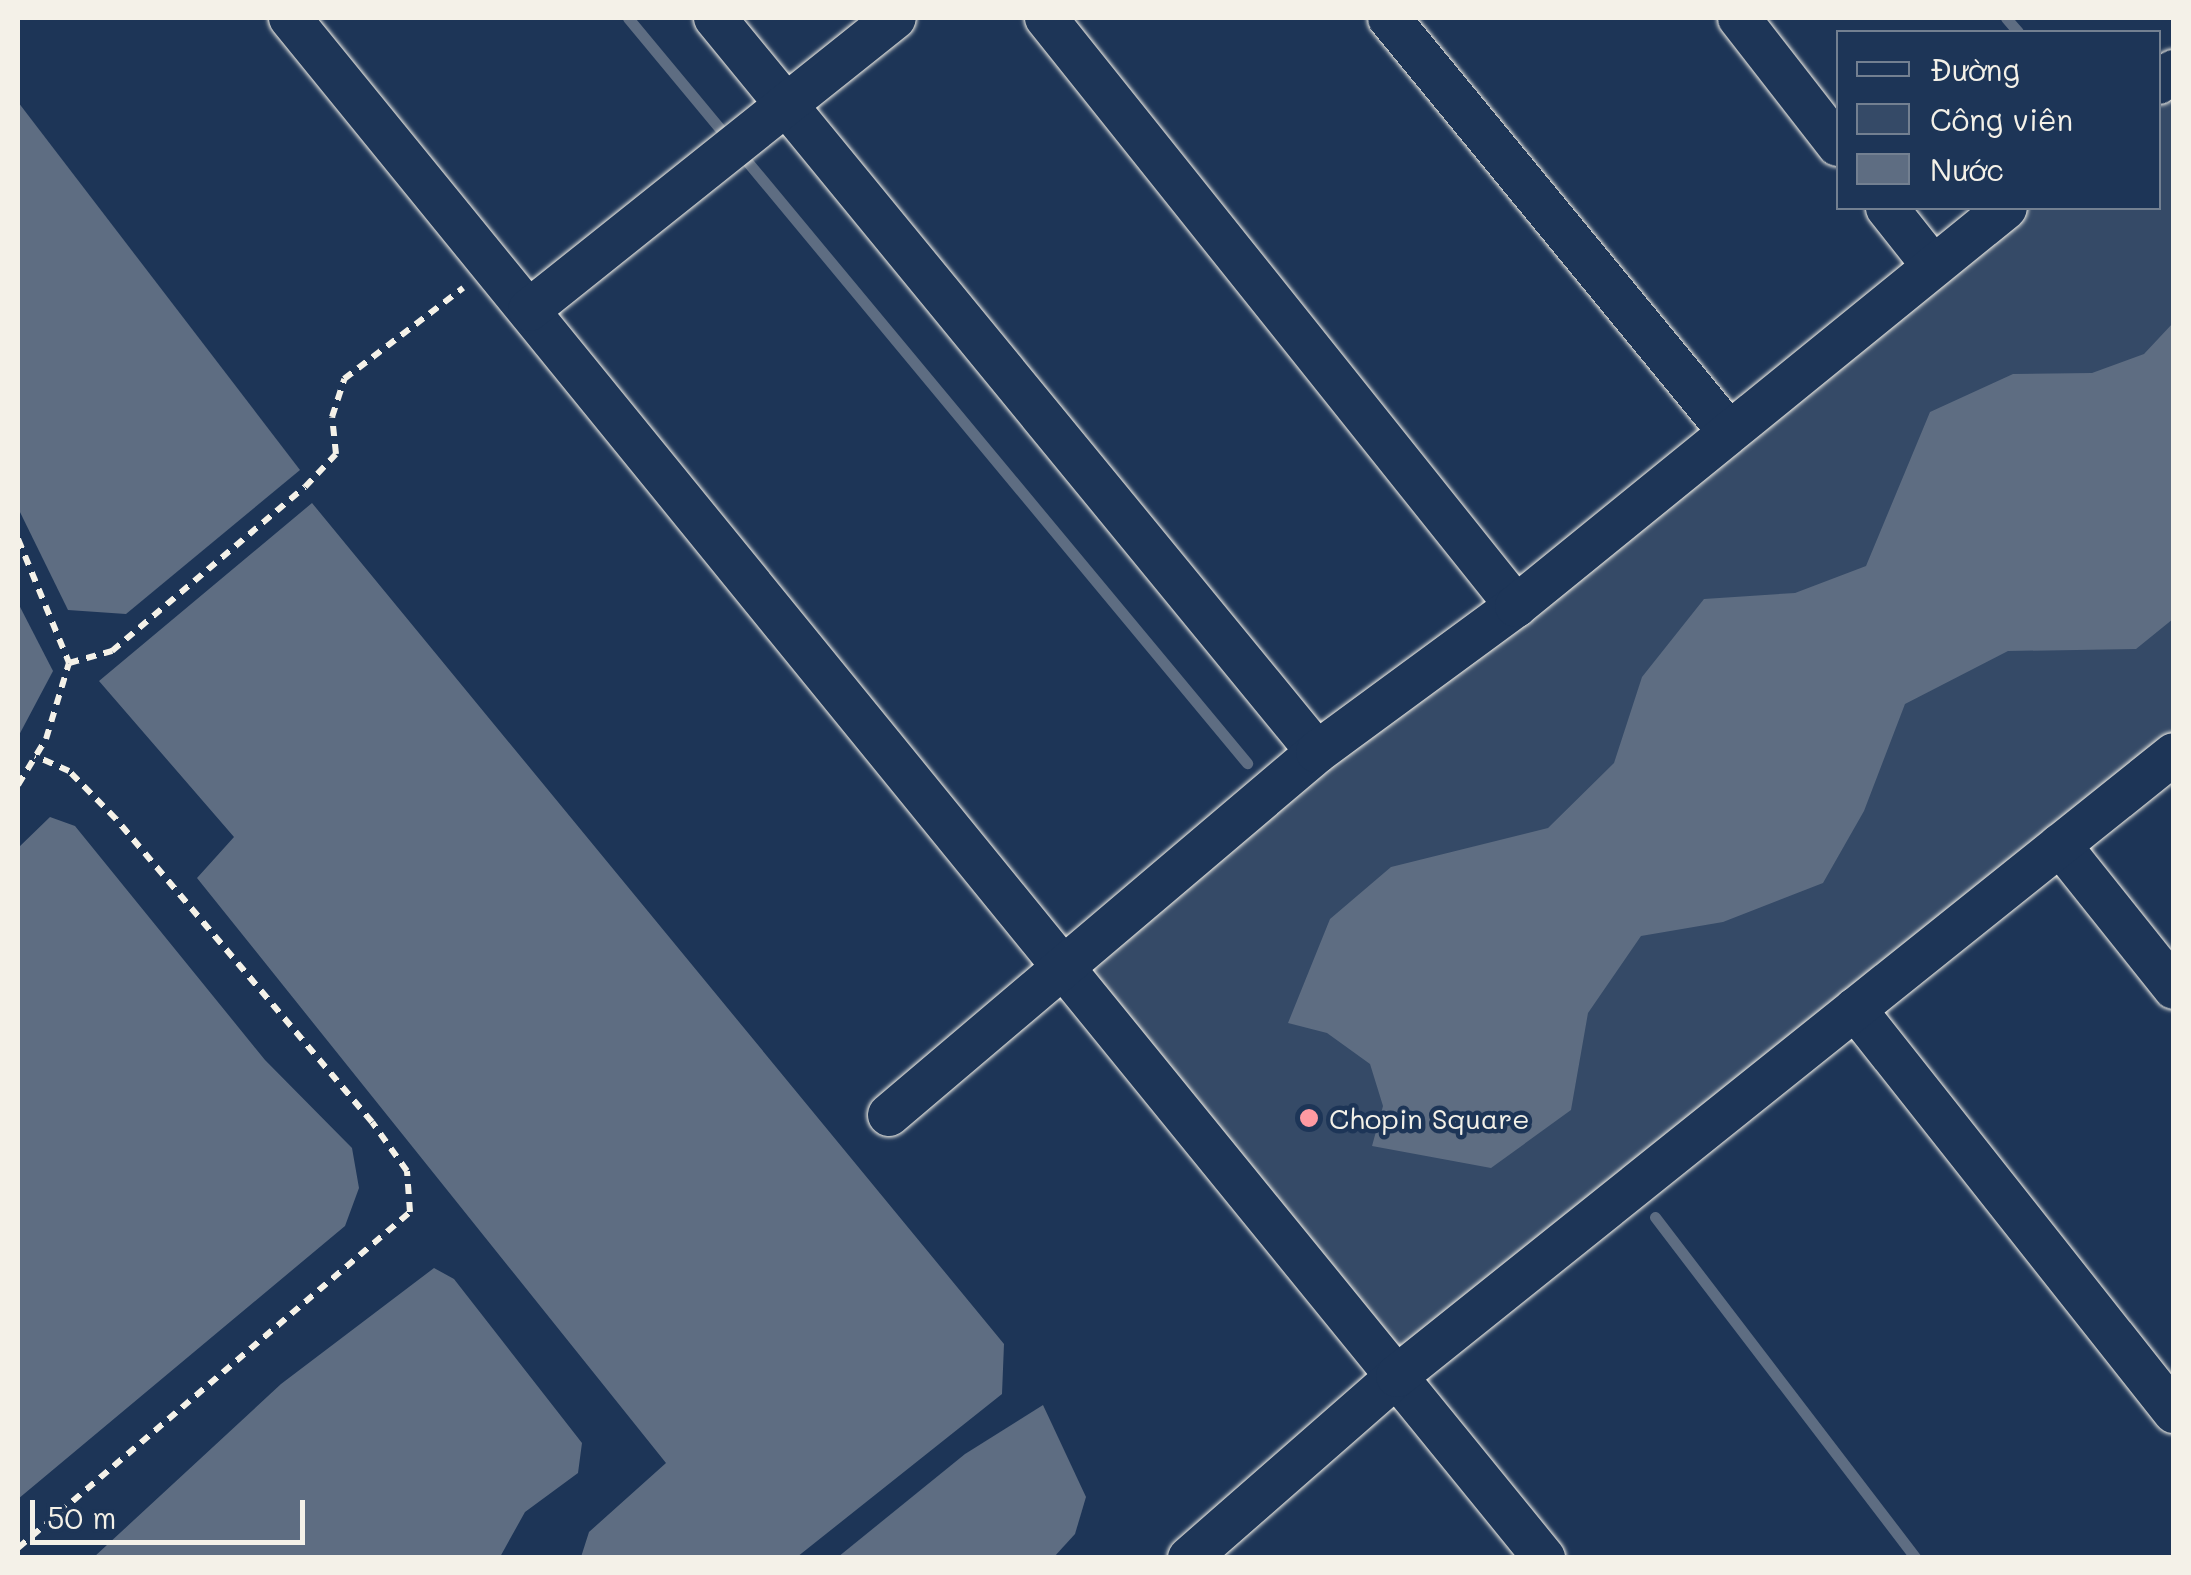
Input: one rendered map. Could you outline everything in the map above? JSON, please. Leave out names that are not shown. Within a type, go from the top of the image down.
[{"type":"street","points":[[290,18],[1544,1558]]},
{"type":"street","points":[[716,18],[774,114],[1317,752]]},
{"type":"street","points":[[529,310],[895,18]]},
{"type":"street","points":[[1046,18],[1516,606]]},
{"type":"street","points":[[1389,18],[1729,432]]},
{"type":"street","points":[[1738,18],[1836,142]]},
{"type":"street","points":[[1889,210],[1934,266]]},
{"type":"street","points":[[889,1115],[1067,970],[1317,752],[1516,606],[2004,210]]},
{"type":"street","points":[[1189,1558],[1397,1376],[2174,754]]},
{"type":"street","points":[[2060,845],[2174,988]]},
{"type":"street","points":[[1854,1009],[2174,1412]]},
{"type":"path","points":[[69,663],[112,651],[305,487],[336,454],[332,418],[344,380],[492,266]]},
{"type":"path","points":[[18,539],[69,663],[36,756],[18,785]]},
{"type":"path","points":[[18,1548],[410,1212],[407,1171],[372,1122],[116,819],[70,771],[36,756]]},
{"type":"green space","points":[[2173,71],[2173,754],[1397,1376],[1067,971],[2004,210],[2161,210],[2161,81]]},
{"type":"water","points":[[18,102],[300,470],[126,614],[68,610],[18,508]]},
{"type":"water","points":[[2173,323],[2173,619],[2136,649],[2008,651],[1905,704],[1864,811],[1823,883],[1723,922],[1641,936],[1588,1013],[1571,1110],[1491,1168],[1372,1146],[1383,1106],[1370,1064],[1327,1033],[1288,1023],[1330,919],[1391,867],[1548,828],[1614,763],[1642,677],[1704,599],[1795,593],[1866,566],[1930,412],[2013,374],[2092,373],[2144,354]]},
{"type":"water","points":[[312,503],[1004,1344],[1002,1394],[797,1557],[581,1557],[589,1532],[666,1463],[197,878],[234,837],[99,681]]},
{"type":"water","points":[[18,603],[53,671],[18,737]]},
{"type":"water","points":[[50,817],[75,826],[265,1060],[352,1148],[359,1188],[345,1226],[18,1499],[18,848]]},
{"type":"water","points":[[434,1268],[454,1279],[582,1443],[578,1473],[525,1512],[500,1557],[94,1557],[281,1384]]},
{"type":"water","points":[[1043,1405],[1086,1497],[1075,1534],[1054,1557],[838,1557],[965,1454]]},
{"type":"waterway","points":[[628,18],[1247,763]]},
{"type":"waterway","points":[[2006,18],[2016,30]]},
{"type":"waterway","points":[[1655,1217],[1916,1558]]},
{"type":"place","name":"Chopin Square","points":[[1309,1118]]}]
